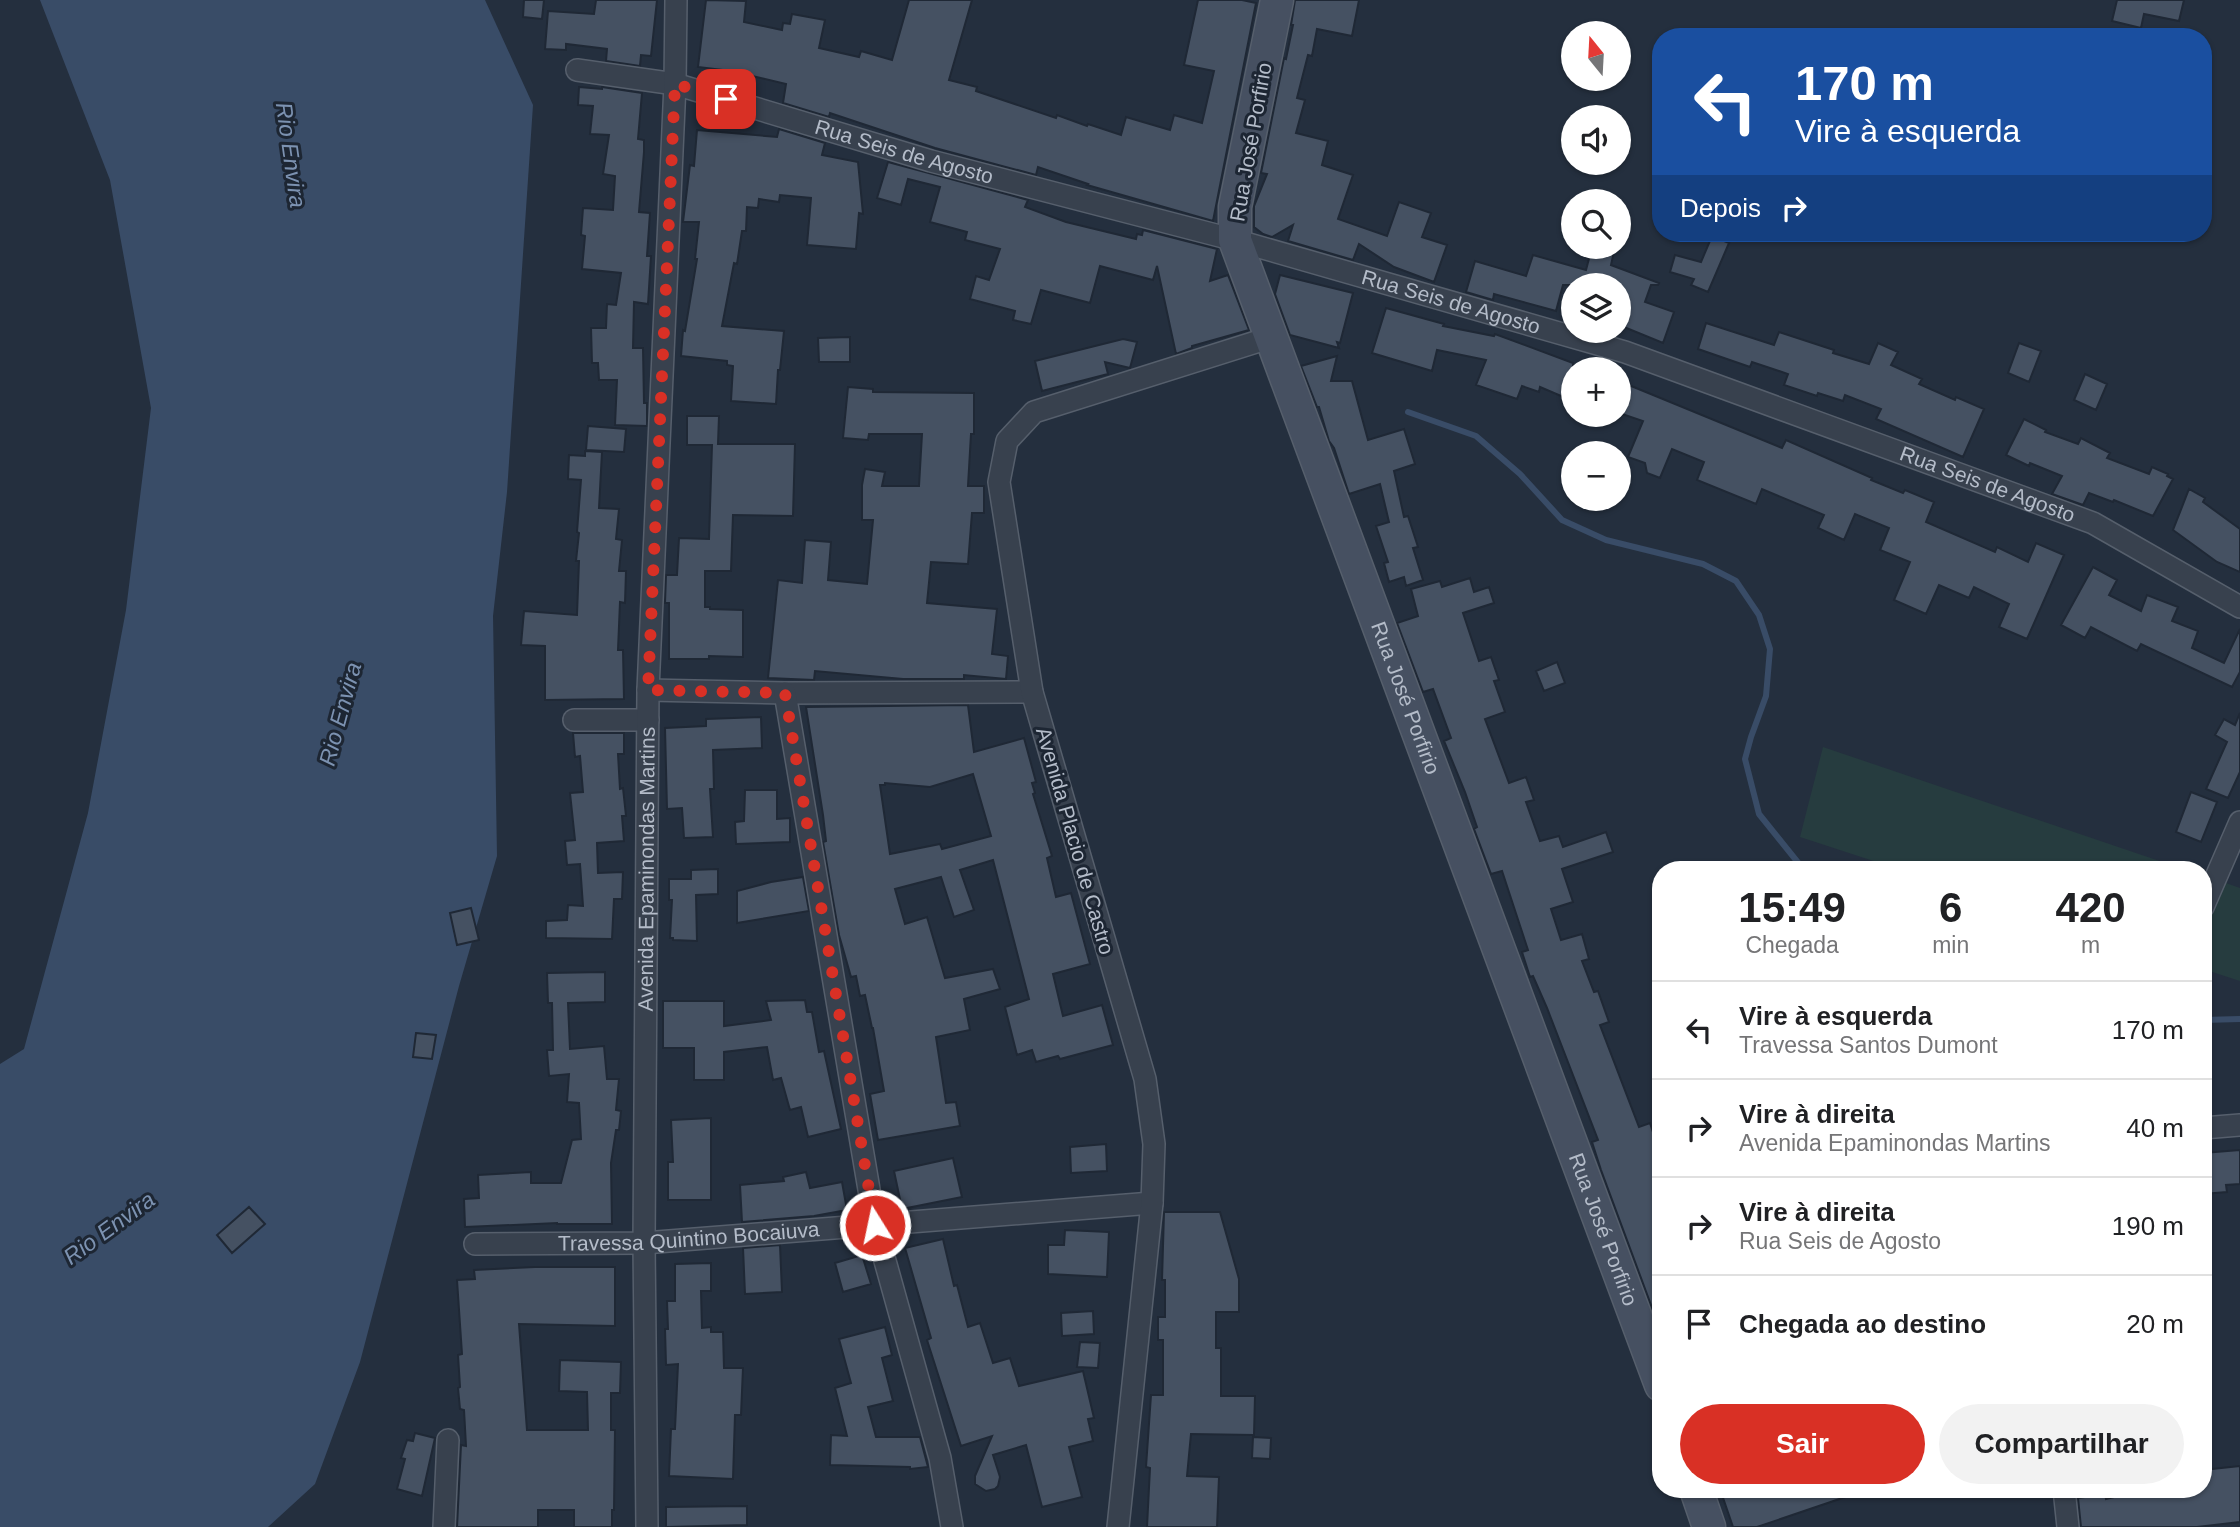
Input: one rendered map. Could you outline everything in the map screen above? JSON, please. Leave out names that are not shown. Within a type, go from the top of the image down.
[{"type":"street","name":"Avenida Epaminondas Martins","points":[[647,1527],[644,1243],[648,690],[675,84],[676,0]]},
{"type":"street","name":"Rua José Porfirio","points":[[1277,0],[1236,207],[1235,240],[1652,1353]]},
{"type":"street","name":"Rua Seis de Agosto","points":[[577,70],[675,84],[931,161],[1235,240],[1625,352],[2093,523],[2240,607]]},
{"type":"street","name":"Avenida Placio de Castro","points":[[1118,1527],[1152,1203],[1154,1144],[1144,1079],[1032,692],[999,482],[1007,441],[1034,411],[1272,337]]},
{"type":"street","points":[[648,690],[785,693],[1032,692]]},
{"type":"street","points":[[785,693],[875,1225],[940,1458],[951,1527]]},
{"type":"street","points":[[574,720],[648,720]]},
{"type":"street","points":[[2212,886],[2240,822]]},
{"type":"street","points":[[2212,1127],[2240,1125]]},
{"type":"street","name":"Travessa Quintino Bocaiuva","points":[[475,1244],[644,1243],[1152,1203]]},
{"type":"street","points":[[444,1527],[448,1440]]},
{"type":"street","points":[[1699,1498],[1709,1527]]},
{"type":"street","points":[[2065,1498],[2068,1527]]},
{"type":"green space","points":[[1823,747],[2159,861],[1873,861],[1800,837]]},
{"type":"green space","points":[[2212,878],[2240,888],[2240,981],[2212,972]]},
{"type":"water","name":"Rio Envira","points":[[40,0],[485,0],[533,105],[507,492],[493,616],[497,856],[459,986],[360,1362],[315,1484],[268,1527],[0,1527],[0,1064],[24,1049],[88,813],[126,610],[151,408],[110,180]]},
{"type":"building","points":[[524,0],[544,0],[542,19],[523,17]]},
{"type":"building","points":[[596,0],[657,0],[651,56],[641,55],[640,66],[606,61],[607,49],[566,44],[566,50],[545,49],[548,11],[594,14]]},
{"type":"building","points":[[706,0],[746,1],[744,22],[782,30],[783,23],[790,24],[792,14],[825,20],[819,48],[859,57],[861,51],[892,60],[909,0],[972,0],[949,80],[977,87],[976,91],[1056,118],[1057,115],[1121,135],[1126,117],[1170,130],[1174,115],[1202,123],[1214,71],[1184,65],[1198,0],[1242,0],[1256,3],[1213,221],[1087,185],[1038,167],[1036,175],[935,148],[830,113],[829,117],[783,103],[786,84],[731,71],[698,67]]},
{"type":"building","points":[[1295,0],[1359,0],[1352,36],[1317,29],[1312,56],[1308,55],[1297,98],[1305,100],[1296,133],[1328,141],[1322,165],[1353,175],[1338,219],[1387,236],[1399,202],[1431,213],[1422,237],[1447,245],[1434,282],[1394,267],[1359,244],[1353,260],[1288,241],[1293,225],[1272,237],[1254,227],[1254,206],[1267,174],[1261,173],[1293,25]]},
{"type":"building","points":[[2117,0],[2184,0],[2179,21],[2144,14],[2141,28],[2112,21]]},
{"type":"building","points":[[579,87],[602,87],[642,93],[638,139],[644,140],[644,152],[639,212],[650,213],[647,256],[651,256],[648,304],[634,302],[633,348],[643,348],[647,426],[615,425],[617,380],[599,380],[598,363],[592,363],[591,328],[606,328],[607,304],[616,305],[621,273],[582,269],[585,236],[581,235],[583,208],[613,210],[615,176],[603,174],[609,135],[590,134],[593,106],[578,105]]},
{"type":"building","points":[[779,129],[825,143],[822,155],[858,162],[863,214],[859,213],[856,249],[807,245],[811,198],[780,195],[779,202],[759,199],[758,208],[747,207],[746,231],[742,231],[722,326],[784,331],[776,404],[731,401],[733,366],[727,365],[727,361],[681,356],[683,330],[685,331],[697,259],[699,222],[683,222],[690,165],[694,166],[697,130],[777,137]]},
{"type":"building","points":[[888,162],[1028,200],[1025,207],[1066,222],[1136,239],[1137,234],[1142,235],[1143,230],[1217,249],[1210,281],[1228,275],[1249,330],[1192,346],[1176,354],[1157,266],[1153,280],[1100,266],[1090,303],[1041,290],[1031,324],[1013,320],[1015,311],[970,299],[976,276],[989,280],[1000,249],[965,240],[967,232],[930,222],[940,187],[908,179],[901,205],[877,198]]},
{"type":"building","points":[[1709,242],[1729,243],[1708,292],[1691,285],[1694,279],[1670,272],[1675,255],[1701,262]]},
{"type":"building","points":[[1533,255],[1586,270],[1589,259],[1612,259],[1611,265],[1659,283],[1651,285],[1645,302],[1674,312],[1663,343],[1631,330],[1631,273],[1561,273],[1561,292],[1556,311],[1494,294],[1493,300],[1466,292],[1475,261],[1526,276]]},
{"type":"building","points":[[1280,275],[1353,293],[1340,343],[1337,342],[1339,348],[1290,335],[1275,294]]},
{"type":"building","points":[[1386,308],[1444,324],[1443,326],[1494,336],[1495,334],[1561,359],[1561,396],[1540,387],[1539,392],[1522,386],[1517,399],[1476,385],[1486,360],[1437,350],[1432,371],[1372,353]]},
{"type":"building","points":[[1706,323],[1774,345],[1779,332],[1869,364],[1878,343],[1898,352],[1891,365],[1922,379],[1919,384],[1984,409],[1963,457],[1876,419],[1881,409],[1845,395],[1843,401],[1818,393],[1817,396],[1784,385],[1788,374],[1752,362],[1750,367],[1698,349]]},
{"type":"building","points":[[850,337],[850,362],[819,362],[818,338]]},
{"type":"building","points":[[1123,339],[1137,342],[1130,368],[1105,362],[1108,374],[1042,391],[1035,361]]},
{"type":"building","points":[[2019,343],[2041,351],[2029,382],[2008,373]]},
{"type":"building","points":[[1337,356],[1331,381],[1352,381],[1368,440],[1404,429],[1415,464],[1394,471],[1404,517],[1408,516],[1418,547],[1413,548],[1423,580],[1406,586],[1404,577],[1389,582],[1384,563],[1388,562],[1376,526],[1389,522],[1380,484],[1349,494],[1319,407],[1301,366]]},
{"type":"building","points":[[2085,374],[2107,384],[2096,410],[2074,400]]},
{"type":"building","points":[[1631,386],[1782,448],[1786,440],[1872,478],[1871,480],[1934,502],[1926,522],[1995,552],[1997,547],[2028,562],[2036,543],[2064,555],[2027,639],[1999,627],[2009,604],[1974,587],[1969,598],[1939,585],[1926,614],[1894,600],[1910,562],[1880,550],[1889,528],[1855,514],[1844,540],[1818,528],[1824,515],[1762,489],[1756,504],[1697,480],[1704,462],[1672,449],[1660,478],[1647,473],[1645,463],[1631,458],[1631,450],[1643,421],[1631,417]]},
{"type":"building","points":[[848,387],[873,389],[873,392],[974,393],[974,434],[971,434],[968,486],[984,486],[984,513],[972,513],[968,564],[931,562],[927,603],[997,609],[992,654],[1008,656],[1006,679],[964,675],[964,679],[903,679],[815,671],[814,680],[768,678],[778,580],[802,583],[805,540],[831,542],[828,580],[867,584],[873,520],[862,520],[865,469],[885,472],[882,486],[919,486],[922,434],[869,434],[868,440],[843,438]]},
{"type":"building","points":[[687,416],[719,416],[718,444],[795,444],[793,516],[733,515],[731,571],[705,571],[705,607],[743,610],[743,657],[669,659],[666,575],[677,575],[679,538],[709,539],[712,445],[687,445]]},
{"type":"building","points":[[2024,419],[2046,430],[2045,432],[2078,444],[2081,438],[2110,453],[2107,458],[2149,474],[2152,467],[2168,474],[2167,476],[2173,479],[2153,516],[2089,493],[2083,505],[2052,494],[2062,476],[2030,463],[2029,466],[2006,455]]},
{"type":"building","points":[[588,426],[626,429],[624,452],[586,450]]},
{"type":"building","points":[[585,451],[602,452],[599,508],[619,509],[616,539],[622,540],[619,571],[626,571],[625,603],[620,602],[618,650],[623,650],[624,699],[545,700],[545,646],[521,645],[524,611],[577,615],[579,561],[576,561],[581,480],[568,479],[569,455],[585,456]]},
{"type":"building","points":[[2189,489],[2205,498],[2203,502],[2240,529],[2240,572],[2217,562],[2173,530]]},
{"type":"building","points":[[2093,567],[2117,580],[2109,595],[2141,611],[2147,595],[2178,607],[2172,621],[2198,631],[2192,648],[2224,663],[2240,629],[2240,672],[2232,687],[2141,644],[2137,651],[2091,627],[2085,638],[2061,625]]},
{"type":"building","points":[[1470,578],[1474,592],[1489,587],[1494,603],[1463,613],[1479,661],[1491,657],[1499,680],[1494,681],[1505,712],[1485,719],[1509,783],[1526,777],[1534,800],[1526,802],[1540,841],[1559,836],[1563,847],[1606,832],[1613,852],[1562,869],[1573,902],[1551,909],[1561,940],[1582,934],[1589,959],[1582,961],[1594,992],[1598,991],[1609,1022],[1600,1025],[1639,1127],[1650,1123],[1652,1129],[1652,1308],[1601,1170],[1592,1142],[1598,1140],[1547,1008],[1533,976],[1530,977],[1522,952],[1528,950],[1502,871],[1491,874],[1474,829],[1477,827],[1465,792],[1444,741],[1451,738],[1433,689],[1423,692],[1397,623],[1418,616],[1411,589],[1440,581],[1442,587]]},
{"type":"building","points":[[1557,662],[1565,683],[1544,691],[1536,671]]},
{"type":"building","points":[[968,705],[974,752],[1024,738],[1036,782],[1032,783],[1033,794],[1052,856],[1047,858],[1056,897],[1071,893],[1090,964],[1053,974],[1063,1016],[1102,1005],[1113,1045],[1060,1059],[1058,1056],[1036,1062],[1032,1050],[1017,1055],[1005,1007],[1029,999],[993,860],[960,870],[974,910],[954,917],[941,877],[895,889],[905,924],[927,917],[945,978],[993,969],[1000,989],[964,999],[970,1030],[936,1037],[946,1103],[956,1102],[960,1126],[878,1140],[870,1094],[884,1091],[865,995],[860,996],[856,976],[851,977],[839,935],[823,842],[826,841],[823,815],[806,707]],"holes":[[[973,774],[991,836],[942,849],[940,844],[890,854],[880,785],[885,783],[930,787]]]},
{"type":"building","points":[[2240,713],[2240,772],[2228,798],[2206,789],[2227,742],[2215,735],[2224,719],[2235,725]]},
{"type":"building","points":[[761,717],[762,748],[713,750],[714,789],[710,789],[713,837],[684,838],[682,808],[667,809],[665,728],[706,726],[706,719]]},
{"type":"building","points":[[573,733],[624,733],[624,754],[618,754],[620,789],[623,788],[626,816],[622,816],[624,841],[597,843],[598,873],[623,872],[622,899],[614,899],[612,939],[546,938],[546,921],[567,920],[568,905],[583,906],[580,864],[567,865],[565,841],[575,840],[570,793],[583,792],[580,756],[575,757]]},
{"type":"building","points":[[745,790],[777,790],[777,819],[790,818],[790,842],[736,844],[735,822],[744,821]]},
{"type":"building","points":[[2191,792],[2217,802],[2201,842],[2176,832]]},
{"type":"building","points":[[718,869],[718,894],[696,895],[697,941],[673,940],[670,938],[672,900],[669,900],[669,879],[691,879],[691,870]]},
{"type":"building","points":[[803,877],[809,911],[737,923],[737,891]]},
{"type":"building","points":[[471,908],[479,940],[457,945],[450,913]]},
{"type":"building","points":[[605,972],[605,1002],[568,1003],[570,1049],[604,1046],[607,1079],[619,1079],[616,1110],[621,1111],[611,1163],[612,1224],[557,1223],[465,1227],[464,1199],[479,1198],[478,1175],[531,1172],[531,1183],[561,1183],[572,1140],[581,1139],[579,1103],[567,1102],[569,1074],[549,1076],[547,1050],[553,1050],[552,1003],[548,1003],[547,973]]},
{"type":"building","points":[[805,1000],[807,1012],[812,1012],[819,1052],[824,1051],[841,1129],[808,1137],[801,1107],[790,1110],[781,1078],[773,1080],[767,1047],[724,1052],[724,1080],[694,1080],[694,1048],[663,1048],[663,1001],[724,1001],[724,1026],[771,1020],[766,1001]]},
{"type":"building","points":[[416,1033],[436,1035],[432,1059],[413,1057]]},
{"type":"building","points":[[711,1118],[711,1200],[668,1200],[668,1162],[673,1162],[671,1120]]},
{"type":"building","points":[[1106,1144],[1107,1171],[1071,1173],[1070,1147]]},
{"type":"building","points":[[2240,1150],[2240,1184],[2226,1185],[2227,1192],[2212,1193],[2212,1152]]},
{"type":"building","points":[[953,1158],[962,1197],[902,1209],[894,1171]]},
{"type":"building","points":[[806,1172],[810,1188],[842,1182],[847,1210],[814,1216],[742,1222],[740,1185],[784,1181],[783,1177]]},
{"type":"building","points":[[249,1207],[265,1224],[232,1253],[217,1235]]},
{"type":"building","points":[[1164,1212],[1220,1212],[1239,1279],[1239,1312],[1216,1312],[1216,1348],[1221,1348],[1221,1396],[1255,1396],[1254,1435],[1191,1434],[1187,1476],[1219,1477],[1217,1527],[1147,1527],[1150,1468],[1146,1467],[1151,1395],[1163,1395],[1163,1340],[1158,1340],[1158,1317],[1165,1317],[1165,1280],[1162,1280]]},
{"type":"building","points":[[1065,1230],[1109,1232],[1107,1277],[1048,1274],[1048,1245],[1064,1245]]},
{"type":"building","points":[[943,1239],[954,1286],[957,1285],[968,1327],[980,1323],[993,1363],[1010,1358],[1019,1386],[1083,1371],[1094,1418],[1088,1419],[1093,1441],[1069,1447],[1082,1497],[1042,1507],[1026,1445],[993,1455],[1000,1477],[995,1489],[986,1491],[975,1484],[975,1476],[992,1436],[961,1446],[927,1340],[931,1338],[905,1248]]},
{"type":"building","points":[[780,1245],[782,1292],[745,1294],[743,1248]]},
{"type":"building","points":[[862,1255],[871,1284],[843,1292],[835,1263]]},
{"type":"building","points":[[711,1263],[711,1291],[701,1291],[702,1328],[711,1327],[711,1332],[723,1332],[724,1368],[743,1368],[741,1415],[735,1415],[733,1479],[669,1476],[671,1429],[675,1429],[678,1364],[666,1365],[667,1301],[675,1301],[675,1264]]},
{"type":"building","points":[[615,1267],[615,1326],[519,1324],[527,1430],[588,1430],[587,1392],[559,1391],[560,1360],[621,1362],[620,1393],[611,1393],[611,1430],[615,1430],[612,1527],[574,1527],[574,1510],[538,1510],[538,1527],[457,1527],[461,1445],[466,1446],[464,1410],[460,1409],[458,1388],[458,1355],[462,1354],[457,1280],[475,1279],[474,1270]]},
{"type":"building","points":[[1093,1311],[1094,1334],[1062,1336],[1061,1313]]},
{"type":"building","points":[[885,1327],[892,1355],[882,1358],[893,1401],[868,1407],[876,1437],[920,1437],[928,1467],[910,1469],[830,1465],[831,1435],[847,1436],[835,1388],[851,1383],[839,1339]]},
{"type":"building","points":[[1080,1342],[1100,1343],[1098,1368],[1077,1367]]},
{"type":"building","points":[[415,1433],[435,1438],[422,1496],[397,1489],[405,1459],[401,1458],[407,1440],[413,1441]]},
{"type":"building","points":[[1253,1437],[1271,1438],[1270,1459],[1252,1458]]},
{"type":"building","points":[[2240,1466],[2240,1522],[2197,1527],[2081,1527],[2078,1498],[2212,1498],[2212,1469]]},
{"type":"building","points":[[1723,1498],[1842,1498],[1757,1527],[1733,1527]]},
{"type":"building","points":[[747,1506],[747,1525],[666,1527],[666,1507]]},
{"type":"waterway","points":[[1408,412],[1476,436],[1520,474],[1562,520],[1606,540],[1703,564],[1736,581],[1759,615],[1770,649],[1766,696],[1745,759],[1759,814],[1797,861]]},
{"type":"waterway","points":[[2212,1020],[2240,1019]]},
{"type":"route","points":[[726,99],[675,84],[648,690],[785,693],[875,1225]]}]
